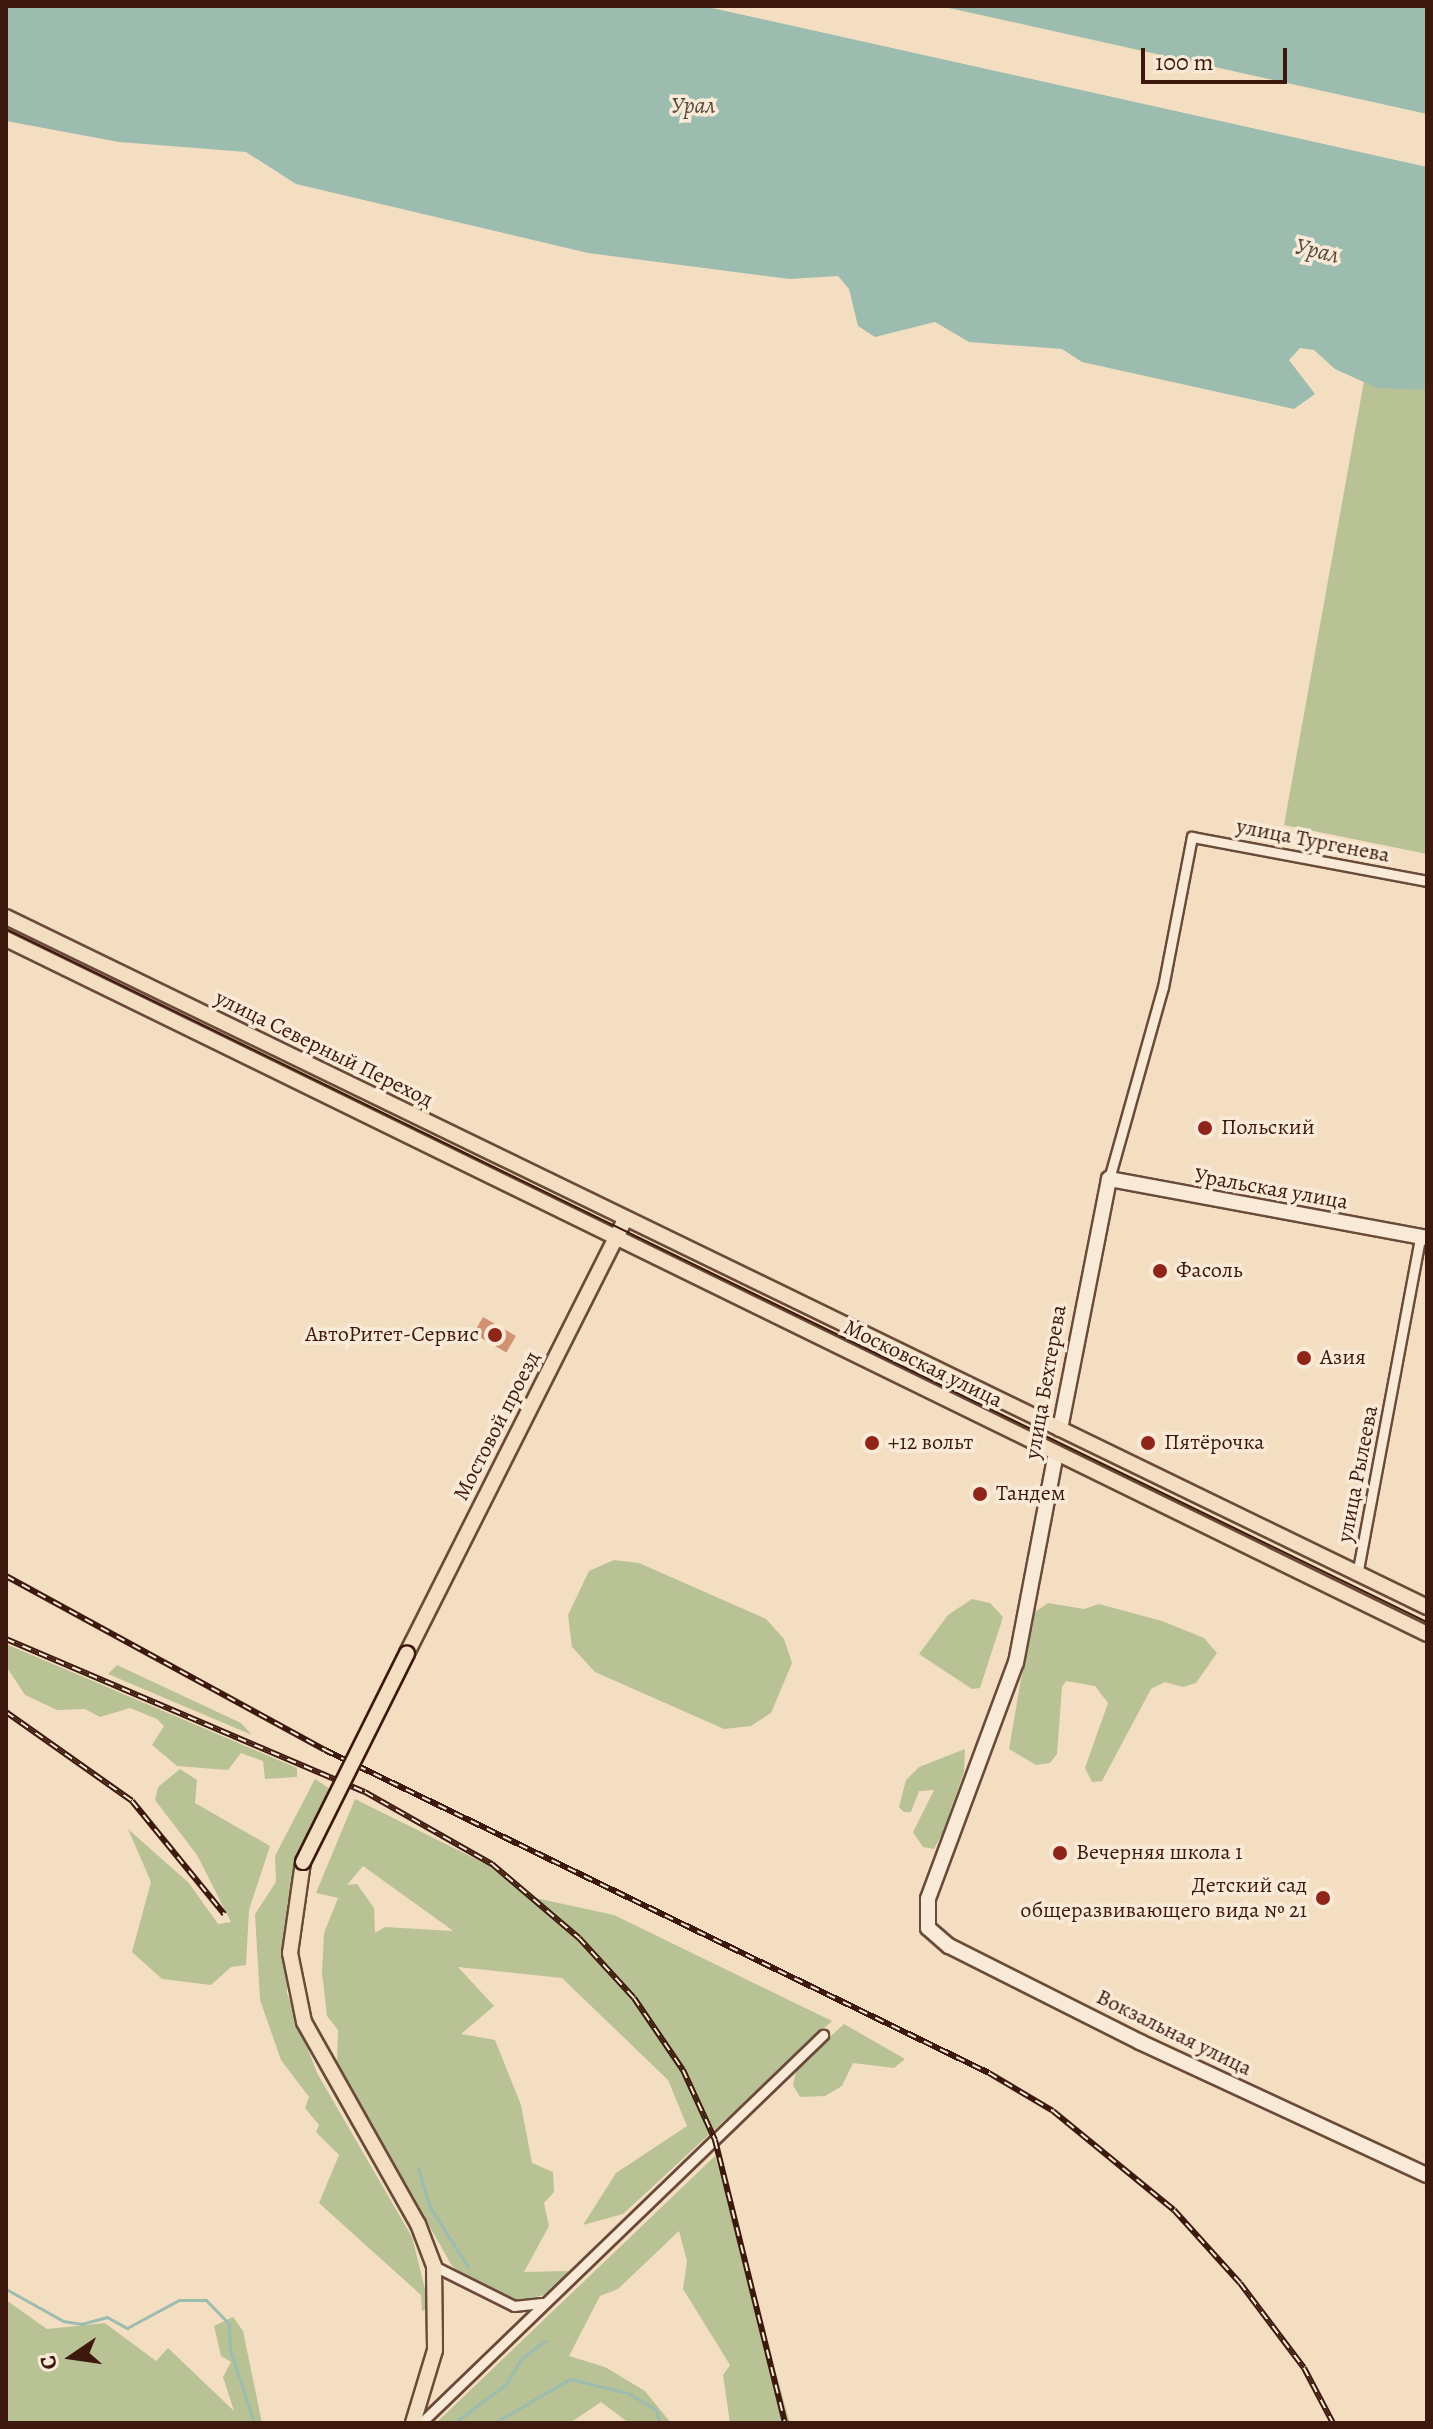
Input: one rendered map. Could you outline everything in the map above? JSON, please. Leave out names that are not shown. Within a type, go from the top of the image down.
[{"type":"main road","name":"улица Северный Переход","points":[[6,917],[625,1219]]},
{"type":"main road","name":"улица Северный Переход","points":[[6,939],[615,1238]]},
{"type":"main road","name":"Мостовой проезд","points":[[434,2266],[418,2224],[304,2022],[290,1953],[303,1862],[625,1219]]},
{"type":"main road","name":"Московская улица","points":[[625,1219],[1427,1607]]},
{"type":"main road","name":"Московская улица","points":[[615,1238],[1427,1634]]},
{"type":"main road","name":"улица Бехтерева","points":[[1056,1453],[1060,1429]]},
{"type":"main road","points":[[413,2423],[435,2350],[434,2266]]},
{"type":"street","name":"улица Тургенева","points":[[1192,837],[1427,881]]},
{"type":"street","name":"улица Бехтерева","points":[[1060,1429],[1109,1179],[1163,987],[1192,837]]},
{"type":"street","name":"Уральская улица","points":[[1109,1179],[1424,1238]]},
{"type":"street","name":"улица Рылеева","points":[[1357,1575],[1424,1238]]},
{"type":"street","name":"улица Бехтерева","points":[[928,1928],[928,1899],[1016,1662],[1056,1453]]},
{"type":"street","name":"Вокзальная улица","points":[[928,1928],[949,1946],[1407,2170],[1427,2184]]},
{"type":"street","points":[[421,2423],[823,2035]]},
{"type":"street","name":"Вокзальная улица","points":[[1407,2170],[1427,2175]]},
{"type":"street","points":[[434,2266],[514,2306],[548,2300]]},
{"type":"green space","points":[[1364,381],[1427,390],[1427,854],[1284,825]]},
{"type":"green space","points":[[614,1560],[639,1563],[766,1619],[784,1639],[792,1663],[771,1713],[751,1726],[724,1729],[595,1672],[572,1647],[568,1615],[589,1571]]},
{"type":"green space","points":[[972,1599],[990,1603],[1003,1617],[980,1688],[972,1689],[919,1654],[948,1615]]},
{"type":"green space","points":[[1048,1603],[1084,1609],[1099,1604],[1162,1621],[1204,1638],[1217,1653],[1196,1683],[1183,1687],[1165,1682],[1151,1689],[1102,1781],[1092,1782],[1085,1768],[1108,1703],[1095,1686],[1066,1681],[1062,1687],[1057,1754],[1050,1763],[1036,1765],[1009,1749],[1032,1614]]},
{"type":"green space","points":[[6,1644],[297,1768],[297,1777],[265,1779],[263,1761],[241,1753],[228,1770],[177,1766],[152,1745],[164,1726],[157,1719],[130,1708],[100,1717],[85,1709],[57,1710],[25,1695],[6,1666]]},
{"type":"green space","points":[[117,1665],[241,1723],[252,1735],[108,1674]]},
{"type":"green space","points":[[965,1749],[964,1772],[943,1832],[934,1849],[923,1847],[913,1832],[934,1790],[919,1791],[911,1812],[904,1812],[899,1807],[906,1780],[919,1767]]},
{"type":"green space","points":[[180,1769],[197,1780],[195,1803],[270,1846],[249,1910],[246,1965],[231,1967],[211,1985],[162,1979],[132,1952],[151,1882],[128,1829],[189,1883],[218,1924],[231,1922],[197,1855],[155,1800],[158,1787]]},
{"type":"green space","points":[[315,1779],[333,1791],[287,1904],[287,1993],[317,2073],[412,2237],[428,2309],[422,2311],[421,2295],[319,2203],[339,2155],[316,2132],[319,2125],[305,2108],[309,2097],[281,2060],[260,2000],[255,1914],[276,1882],[275,1856]]},
{"type":"green space","points":[[355,1799],[486,1864],[531,1897],[614,1915],[832,2021],[623,2214],[583,2225],[616,2173],[687,2126],[668,2080],[562,1978],[458,1967],[494,2006],[461,2034],[495,2040],[521,2105],[532,2163],[553,2172],[554,2192],[544,2203],[549,2226],[524,2272],[568,2271],[554,2292],[522,2301],[486,2290],[452,2266],[337,2063],[338,2030],[327,2016],[322,1973],[324,1933],[338,1898],[316,1893]],"holes":[[[363,1866],[452,1930],[385,1927],[375,1933],[374,1908],[357,1884],[347,1885]]]},
{"type":"green space","points":[[844,2024],[905,2059],[894,2068],[853,2063],[842,2086],[825,2096],[800,2097],[793,2085],[797,2067]]},
{"type":"green space","points":[[715,2156],[790,2423],[730,2423],[723,2375],[730,2365],[683,2289],[687,2261],[679,2231],[618,2289],[600,2296],[569,2356],[605,2367],[645,2391],[671,2423],[629,2423],[601,2402],[570,2423],[436,2423]]},
{"type":"green space","points":[[6,2300],[47,2329],[105,2323],[156,2361],[168,2348],[234,2411],[223,2377],[231,2362],[221,2356],[214,2326],[233,2317],[243,2331],[262,2423],[6,2423]]},
{"type":"water","name":"Урал","points":[[6,6],[703,6],[1427,167],[1427,390],[1377,388],[1335,369],[1314,350],[1300,348],[1289,360],[1315,394],[1294,409],[1082,362],[1062,349],[969,342],[935,322],[875,337],[858,326],[849,289],[838,276],[790,279],[588,253],[296,184],[246,152],[119,142],[6,121]]},
{"type":"water","points":[[940,6],[1427,6],[1427,114]]},
{"type":"building","name":"АвтоРитет-Сервис","points":[[483,1317],[516,1336],[506,1352],[474,1333]]},
{"type":"waterway","points":[[418,2168],[430,2207],[468,2267]]},
{"type":"waterway","points":[[6,2289],[63,2321],[81,2324],[107,2317],[127,2328],[179,2300],[206,2300],[229,2324],[230,2349],[254,2423]]},
{"type":"waterway","points":[[454,2423],[506,2384],[521,2359],[546,2340]]},
{"type":"waterway","points":[[494,2423],[570,2379],[628,2393],[656,2410],[660,2423]]},
{"type":"tram line","points":[[6,929],[1427,1622]]},
{"type":"railway","points":[[6,1576],[325,1750],[989,2073],[1053,2111],[1174,2210],[1240,2283],[1304,2368],[1333,2423]]},
{"type":"railway","points":[[6,1639],[365,1792],[492,1864],[579,1938],[634,1998],[683,2070],[715,2140],[785,2423]]},
{"type":"railway","points":[[6,1712],[132,1801],[224,1914]]},
{"type":"place","name":"Польский","points":[[1205,1128]]},
{"type":"place","name":"Фасоль","points":[[1160,1271]]},
{"type":"place","name":"АвтоРитет-Сервис","points":[[495,1335]]},
{"type":"place","name":"Азия","points":[[1304,1358]]},
{"type":"place","name":"+12 вольт","points":[[872,1443]]},
{"type":"place","name":"Пятёрочка","points":[[1148,1443]]},
{"type":"place","name":"Тандем","points":[[980,1494]]},
{"type":"place","name":"Вечерняя школа 1","points":[[1060,1853]]},
{"type":"place","name":"Детский сад общеразвивающего вида № 21","points":[[1323,1898]]}]
